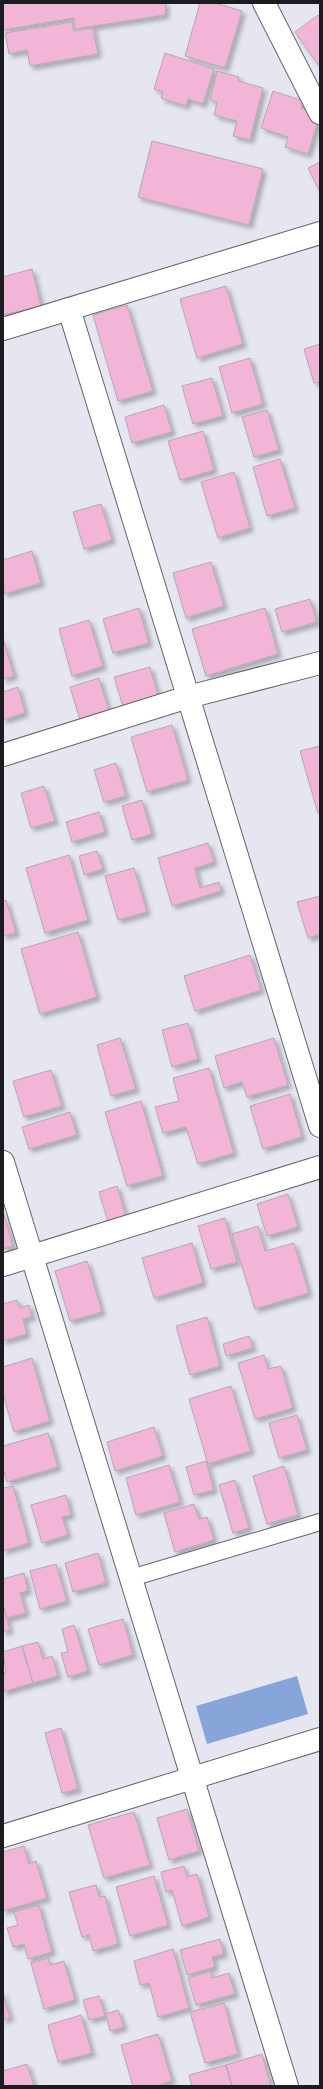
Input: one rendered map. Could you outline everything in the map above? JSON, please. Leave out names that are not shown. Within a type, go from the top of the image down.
[{"type":"street","points":[[264,3],[320,113]]},
{"type":"street","points":[[3,329],[320,233]]},
{"type":"street","points":[[69,309],[320,1126]]},
{"type":"street","points":[[3,756],[188,697],[320,663]]},
{"type":"street","points":[[3,1162],[287,2086]]},
{"type":"street","points":[[3,1265],[320,1167]]},
{"type":"street","points":[[3,1836],[320,1739]]},
{"type":"lane","points":[[131,1578],[320,1522]]},
{"type":"water","points":[[297,1676],[308,1714],[207,1744],[196,1706]]},
{"type":"building","points":[[3,3],[166,3],[165,15],[75,29],[74,18],[3,30]]},
{"type":"building","points":[[200,3],[215,3],[242,11],[225,68],[185,56]]},
{"type":"building","points":[[318,15],[320,18],[320,67],[295,32]]},
{"type":"building","points":[[72,22],[74,31],[93,28],[98,54],[30,66],[27,50],[9,54],[5,33]]},
{"type":"building","points":[[165,53],[214,69],[203,104],[188,99],[186,106],[161,98],[163,92],[154,89]]},
{"type":"building","points":[[217,71],[239,77],[238,81],[263,88],[250,140],[233,136],[237,121],[214,115],[217,102],[210,100]]},
{"type":"building","points":[[273,91],[303,101],[301,108],[320,114],[308,154],[285,147],[288,137],[261,128]]},
{"type":"building","points":[[152,141],[263,169],[249,225],[138,197]]},
{"type":"building","points":[[320,162],[320,192],[308,168]]},
{"type":"building","points":[[32,269],[41,306],[3,315],[3,277]]},
{"type":"building","points":[[226,286],[243,344],[197,358],[180,299]]},
{"type":"building","points":[[127,305],[153,391],[118,401],[93,315]]},
{"type":"building","points":[[320,344],[320,382],[314,383],[304,349]]},
{"type":"building","points":[[250,358],[263,404],[232,413],[219,367]]},
{"type":"building","points":[[212,378],[223,416],[193,424],[182,386]]},
{"type":"building","points":[[164,405],[172,432],[132,443],[125,417]]},
{"type":"building","points":[[267,410],[279,450],[254,457],[242,417]]},
{"type":"building","points":[[203,431],[214,470],[180,480],[168,441]]},
{"type":"building","points":[[280,459],[295,508],[267,516],[253,467]]},
{"type":"building","points":[[234,472],[250,528],[218,538],[201,482]]},
{"type":"building","points":[[101,504],[112,540],[84,549],[73,512]]},
{"type":"building","points":[[32,551],[41,583],[4,594],[3,560]]},
{"type":"building","points":[[211,562],[224,606],[186,618],[173,573]]},
{"type":"building","points":[[310,599],[317,622],[282,632],[275,609]]},
{"type":"building","points":[[139,608],[149,643],[113,653],[103,619]]},
{"type":"building","points":[[265,608],[278,654],[206,676],[192,629]]},
{"type":"building","points":[[89,620],[103,666],[72,676],[59,629]]},
{"type":"building","points":[[3,638],[14,676],[3,679]]},
{"type":"building","points":[[150,667],[160,703],[125,713],[114,677]]},
{"type":"building","points":[[99,678],[111,718],[82,726],[70,687]]},
{"type":"building","points":[[18,687],[25,713],[3,720],[3,692]]},
{"type":"building","points":[[172,725],[188,780],[147,792],[131,737]]},
{"type":"building","points":[[320,746],[320,812],[318,813],[300,751]]},
{"type":"building","points":[[116,763],[126,796],[104,802],[94,770]]},
{"type":"building","points":[[44,786],[55,821],[31,828],[21,793]]},
{"type":"building","points":[[142,800],[152,834],[132,840],[122,806]]},
{"type":"building","points":[[99,812],[105,832],[72,842],[66,822]]},
{"type":"building","points":[[208,843],[214,862],[195,868],[200,888],[219,882],[221,891],[172,906],[158,858]]},
{"type":"building","points":[[97,851],[103,869],[84,875],[79,856]]},
{"type":"building","points":[[69,855],[88,920],[45,933],[26,868]]},
{"type":"building","points":[[134,868],[147,912],[118,920],[105,876]]},
{"type":"building","points":[[320,896],[320,934],[308,938],[297,902]]},
{"type":"building","points":[[6,900],[16,933],[3,936],[3,901]]},
{"type":"building","points":[[78,932],[97,997],[40,1014],[21,949]]},
{"type":"building","points":[[250,955],[261,990],[195,1011],[184,976]]},
{"type":"building","points":[[188,1023],[198,1059],[172,1067],[162,1030]]},
{"type":"building","points":[[120,1038],[136,1089],[111,1096],[97,1045]]},
{"type":"building","points":[[274,1038],[288,1085],[247,1097],[242,1082],[224,1088],[215,1056]]},
{"type":"building","points":[[209,1068],[234,1153],[198,1164],[186,1127],[163,1133],[155,1107],[179,1101],[173,1078]]},
{"type":"building","points":[[51,1070],[62,1106],[24,1117],[13,1081]]},
{"type":"building","points":[[290,1094],[302,1137],[263,1149],[250,1106]]},
{"type":"building","points":[[141,1101],[163,1176],[127,1186],[105,1112]]},
{"type":"building","points":[[70,1112],[77,1135],[29,1149],[22,1127]]},
{"type":"building","points":[[117,1186],[127,1220],[109,1225],[99,1192]]},
{"type":"building","points":[[288,1194],[298,1227],[267,1236],[257,1204]]},
{"type":"building","points":[[3,1211],[13,1246],[3,1249]]},
{"type":"building","points":[[225,1218],[237,1262],[211,1269],[198,1226]]},
{"type":"building","points":[[258,1226],[265,1251],[294,1243],[309,1293],[255,1309],[232,1234]]},
{"type":"building","points":[[192,1243],[203,1283],[154,1298],[142,1258]]},
{"type":"building","points":[[87,1261],[102,1312],[70,1321],[55,1271]]},
{"type":"building","points":[[17,1300],[20,1308],[29,1305],[32,1317],[23,1319],[27,1334],[3,1341],[3,1304]]},
{"type":"building","points":[[207,1317],[220,1366],[190,1375],[176,1326]]},
{"type":"building","points":[[249,1336],[253,1348],[226,1356],[223,1344]]},
{"type":"building","points":[[264,1355],[268,1369],[281,1366],[293,1408],[255,1419],[238,1363]]},
{"type":"building","points":[[32,1358],[50,1421],[14,1432],[3,1394],[3,1367]]},
{"type":"building","points":[[231,1386],[251,1451],[208,1464],[189,1399]]},
{"type":"building","points":[[297,1415],[307,1450],[279,1458],[269,1423]]},
{"type":"building","points":[[154,1427],[163,1456],[115,1471],[107,1442]]},
{"type":"building","points":[[48,1433],[58,1467],[7,1482],[3,1469],[3,1446]]},
{"type":"building","points":[[206,1461],[214,1490],[194,1495],[186,1467]]},
{"type":"building","points":[[169,1465],[180,1502],[136,1515],[126,1478]]},
{"type":"building","points":[[284,1466],[298,1515],[267,1524],[253,1476]]},
{"type":"building","points":[[235,1480],[249,1528],[233,1533],[219,1485]]},
{"type":"building","points":[[13,1486],[29,1543],[3,1551],[3,1488]]},
{"type":"building","points":[[66,1495],[71,1515],[62,1517],[68,1535],[42,1543],[31,1505]]},
{"type":"building","points":[[194,1504],[199,1519],[207,1517],[214,1540],[175,1552],[164,1513]]},
{"type":"building","points":[[98,1553],[106,1583],[73,1592],[65,1563]]},
{"type":"building","points":[[56,1564],[67,1601],[40,1609],[30,1571]]},
{"type":"building","points":[[24,1573],[28,1591],[20,1593],[26,1613],[7,1618],[3,1605],[3,1579]]},
{"type":"building","points":[[3,1605],[10,1630],[3,1632]]},
{"type":"building","points":[[123,1619],[133,1655],[99,1665],[88,1629]]},
{"type":"building","points":[[74,1625],[88,1671],[68,1677],[61,1653],[68,1652],[62,1629]]},
{"type":"building","points":[[38,1642],[43,1659],[52,1656],[58,1676],[33,1683],[22,1646]]},
{"type":"building","points":[[22,1646],[33,1683],[3,1692],[3,1673],[6,1672],[3,1652]]},
{"type":"building","points":[[61,1728],[78,1789],[62,1793],[45,1733]]},
{"type":"building","points":[[187,1809],[199,1851],[169,1860],[157,1818]]},
{"type":"building","points":[[134,1812],[150,1865],[104,1878],[88,1825]]},
{"type":"building","points":[[24,1846],[29,1864],[36,1861],[47,1898],[3,1911],[3,1852]]},
{"type":"building","points":[[184,1866],[187,1877],[197,1874],[209,1917],[182,1926],[172,1890],[166,1892],[161,1872]]},
{"type":"building","points":[[154,1876],[168,1925],[130,1936],[116,1887]]},
{"type":"building","points":[[96,1885],[99,1897],[105,1896],[118,1944],[93,1951],[89,1935],[82,1937],[69,1892]]},
{"type":"building","points":[[39,1905],[52,1952],[28,1959],[24,1944],[13,1947],[7,1928],[18,1925],[14,1912]]},
{"type":"building","points":[[220,1939],[224,1954],[212,1957],[215,1967],[187,1975],[180,1950]]},
{"type":"building","points":[[173,1949],[189,2008],[158,2017],[149,1983],[140,1985],[134,1961]]},
{"type":"building","points":[[48,1958],[50,1965],[64,1961],[75,2000],[44,2009],[31,1963]]},
{"type":"building","points":[[211,1971],[212,1978],[229,1973],[235,1994],[196,2005],[188,1978]]},
{"type":"building","points":[[3,1992],[10,2018],[3,2020]]},
{"type":"building","points":[[99,1996],[105,2016],[89,2020],[83,2000]]},
{"type":"building","points":[[224,2003],[238,2054],[205,2063],[190,2012]]},
{"type":"building","points":[[118,2010],[124,2027],[110,2031],[106,2014]]},
{"type":"building","points":[[81,2015],[92,2053],[58,2062],[48,2025]]},
{"type":"building","points":[[158,2034],[172,2081],[156,2086],[133,2086],[121,2045]]},
{"type":"building","points":[[262,2054],[271,2086],[232,2086],[226,2065]]},
{"type":"building","points":[[27,2064],[34,2086],[3,2086],[3,2071]]},
{"type":"building","points":[[226,2065],[232,2086],[192,2086],[189,2075]]}]
